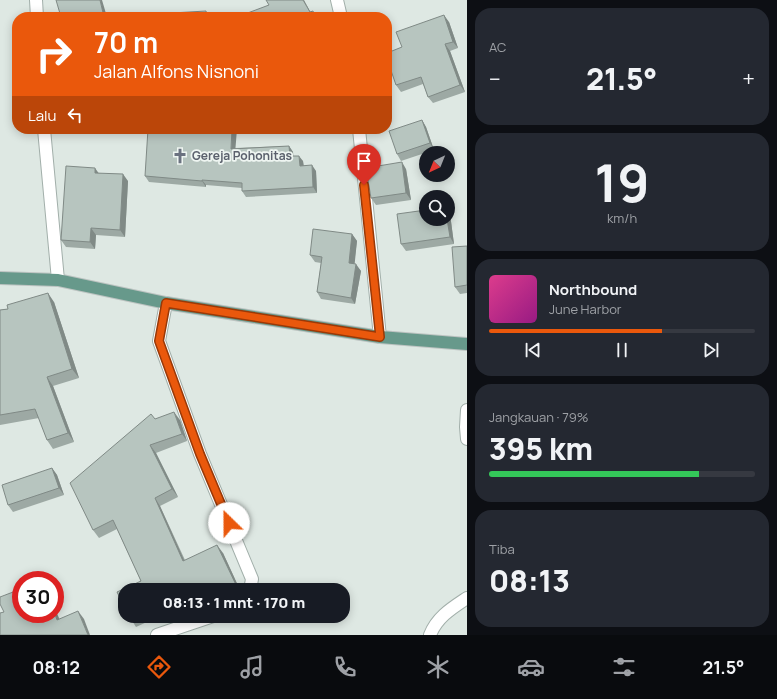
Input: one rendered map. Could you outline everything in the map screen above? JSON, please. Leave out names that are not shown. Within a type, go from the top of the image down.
[{"type":"main road","points":[[0,278],[58,280],[166,303],[380,337],[467,344]]},
{"type":"street","points":[[36,0],[37,12]]},
{"type":"street","points":[[337,0],[340,12]]},
{"type":"street","points":[[44,134],[58,280]]},
{"type":"street","points":[[359,134],[380,337]]},
{"type":"street","points":[[166,303],[159,341],[200,454],[252,579],[251,583]]},
{"type":"street","points":[[467,410],[467,439]]},
{"type":"street","points":[[430,635],[433,627],[447,611],[467,598]]},
{"type":"street","points":[[157,635],[193,623]]},
{"type":"building","points":[[56,0],[100,0],[103,12],[60,12]]},
{"type":"building","points":[[266,0],[303,0],[310,12],[250,12],[269,5]]},
{"type":"building","points":[[444,15],[453,42],[445,44],[460,85],[428,97],[421,77],[396,85],[392,73],[392,51],[402,47],[396,32]]},
{"type":"building","points":[[422,120],[430,143],[397,154],[390,134],[392,134],[392,130]]},
{"type":"building","points":[[148,134],[232,134],[231,149],[289,146],[290,156],[299,156],[300,166],[312,165],[313,187],[242,191],[242,183],[145,176]]},
{"type":"building","points":[[402,162],[406,193],[371,198],[366,168]]},
{"type":"building","points":[[66,166],[95,168],[95,173],[123,174],[120,230],[91,228],[90,242],[61,240]]},
{"type":"building","points":[[419,211],[419,226],[448,226],[450,237],[401,244],[397,214]]},
{"type":"building","points":[[313,229],[352,234],[349,263],[356,264],[351,298],[317,292],[322,257],[310,255]]},
{"type":"building","points":[[467,246],[467,285],[455,287],[452,247]]},
{"type":"building","points":[[48,293],[72,369],[47,377],[68,433],[47,440],[35,409],[0,415],[0,310],[8,309],[7,305]]},
{"type":"building","points":[[174,412],[182,434],[150,445],[172,489],[155,498],[183,561],[217,545],[235,583],[137,583],[141,581],[113,520],[93,530],[70,483],[151,414],[155,419]]},
{"type":"building","points":[[52,468],[59,488],[8,505],[2,485]]},
{"type":"building","points":[[12,592],[12,623],[64,623],[64,617],[78,611],[88,635],[0,635],[0,613],[4,612],[0,604],[0,597]]},
{"type":"place","name":"Gereja Pohonitas","points":[[180,156]]},
{"type":"route","points":[[229,523],[200,454],[159,341],[166,303],[380,337],[364,185]]}]
